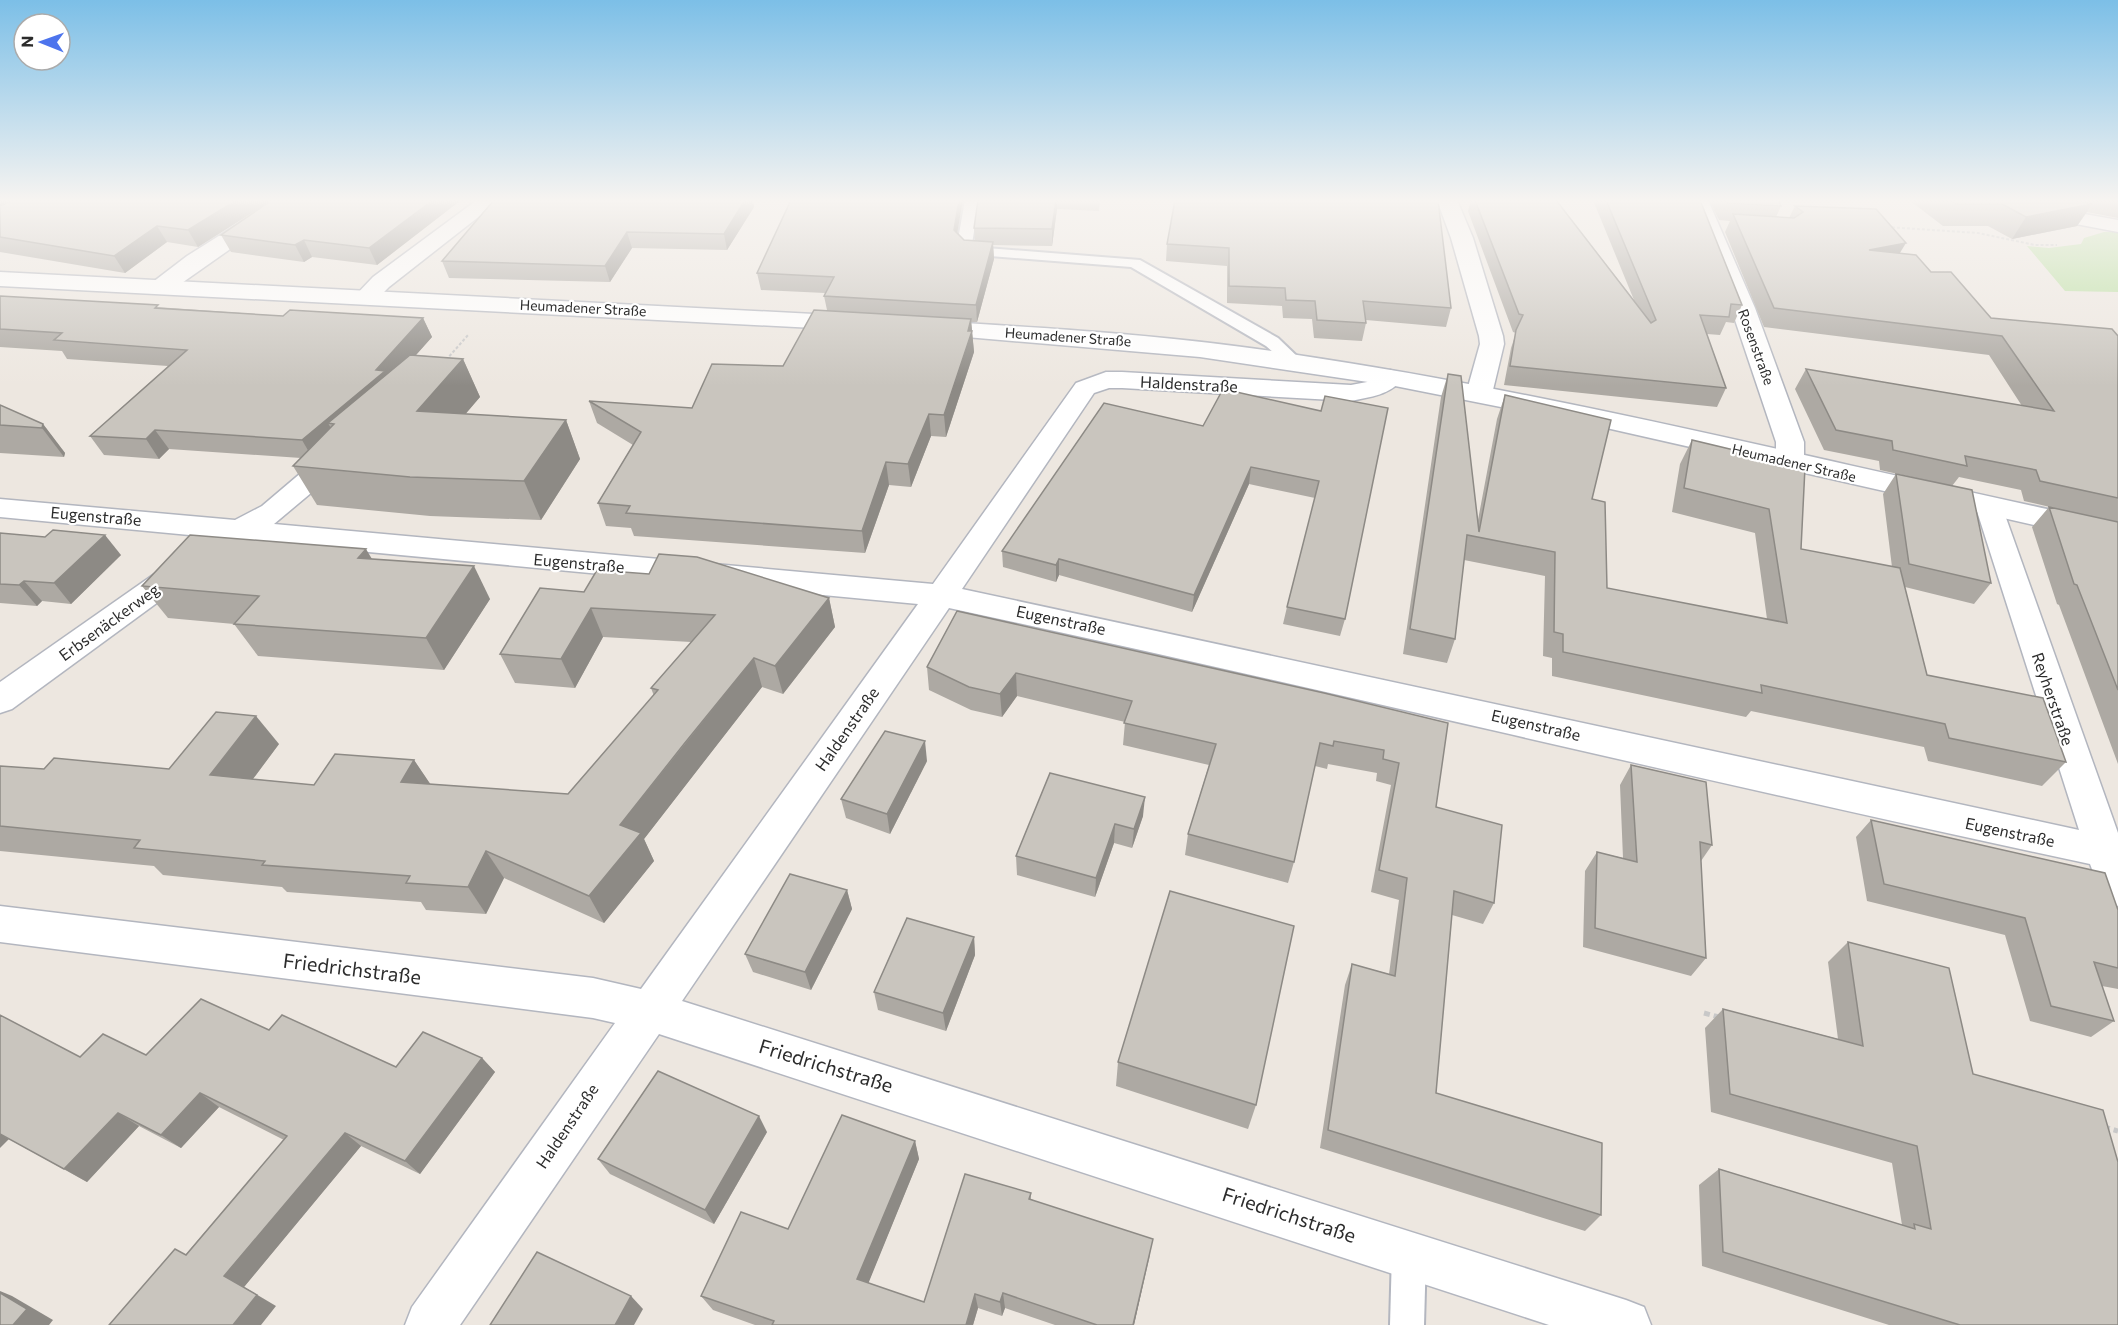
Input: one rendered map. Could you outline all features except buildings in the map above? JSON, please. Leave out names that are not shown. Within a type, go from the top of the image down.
[{"type":"street","points":[[161,287],[194,262]]},
{"type":"street","points":[[366,297],[381,282],[408,262]]},
{"type":"street","points":[[1469,262],[1492,344],[1479,394]]},
{"type":"street","name":"Rosenstraße","points":[[1727,262],[1790,442],[1790,463]]},
{"type":"street","name":"Heumadener Straße","points":[[0,279],[892,326],[1095,339],[1211,350],[1294,361],[1479,394],[1990,508],[2118,534]]},
{"type":"street","name":"Haldenstraße","points":[[430,1325],[598,1081],[650,1011],[1078,397],[1093,383],[1122,380],[1351,393],[1375,388],[1390,378]]},
{"type":"street","name":"Erbsenäckerweg","points":[[0,700],[222,539],[272,513],[362,435]]},
{"type":"street","name":"Eugenstraße","points":[[0,508],[939,595],[1210,652],[1940,817],[2104,851]]},
{"type":"street","name":"Reyherstraße","points":[[1990,508],[2118,889]]},
{"type":"street","name":"Friedrichstraße","points":[[0,924],[173,948],[593,998],[650,1011],[1409,1253],[1626,1325]]},
{"type":"lane","points":[[1107,262],[1135,264],[1272,342],[1294,361]]},
{"type":"lane","points":[[1407,1325],[1409,1253]]},
{"type":"path","points":[[1704,1013],[1727,1019]]},
{"type":"path","points":[[2095,1124],[2118,1131]]},
{"type":"green space","points":[[2040,262],[2118,262],[2118,292],[2065,291]]}]
